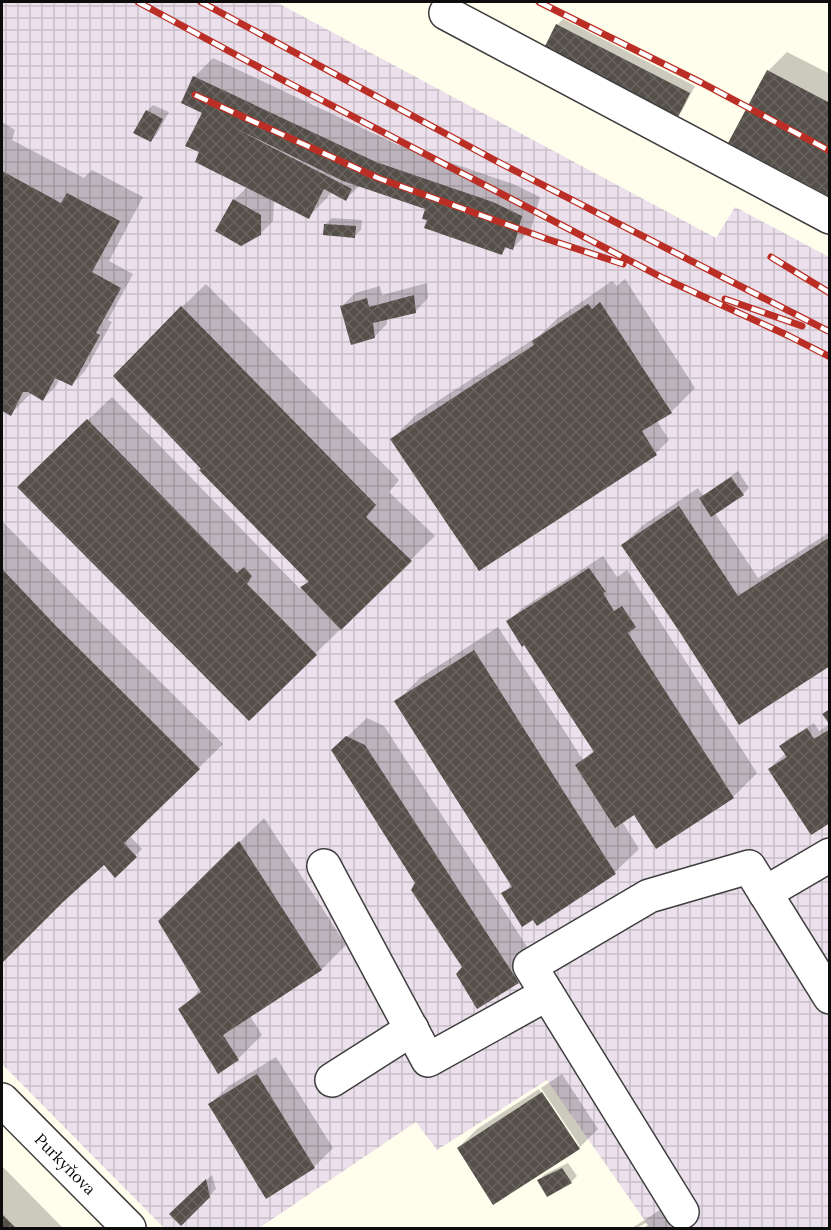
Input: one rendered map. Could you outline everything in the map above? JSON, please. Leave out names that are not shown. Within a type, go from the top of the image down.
[{"type":"street","points":[[446,13],[830,217]]},
{"type":"street","points":[[765,893],[830,855]]},
{"type":"street","points":[[324,866],[428,1060],[547,994]]},
{"type":"street","points":[[682,1212],[530,966],[649,896],[749,867],[830,997]]},
{"type":"street","points":[[332,1080],[412,1029]]},
{"type":"street","name":"Purkyňova","points":[[2,1100],[129,1228]]},
{"type":"shaded area","points":[[2,2],[276,2],[716,238],[735,207],[829,257],[829,1228],[650,1228],[547,1080],[437,1150],[416,1122],[259,1228],[164,1228],[2,1064]]},
{"type":"building","points":[[556,24],[690,93],[677,119],[543,50]]},
{"type":"building","points":[[767,70],[830,103],[830,197],[728,143]]},
{"type":"building","points":[[193,76],[376,162],[493,202],[522,216],[513,250],[505,247],[502,255],[424,228],[427,220],[422,219],[425,209],[343,181],[235,128],[352,189],[346,201],[324,189],[309,219],[195,162],[199,152],[185,146],[202,113],[181,103]]},
{"type":"building","points":[[146,110],[163,119],[151,142],[133,133]]},
{"type":"building","points":[[2,171],[61,203],[67,193],[120,221],[92,272],[121,288],[96,333],[100,335],[72,386],[55,378],[43,401],[28,392],[23,392],[11,416],[2,411]]},
{"type":"building","points":[[233,199],[261,215],[261,235],[241,246],[215,231]]},
{"type":"building","points":[[324,224],[356,226],[355,238],[323,235]]},
{"type":"building","points":[[414,295],[416,313],[373,323],[375,338],[351,345],[340,306],[367,298],[369,307]]},
{"type":"building","points":[[600,302],[672,413],[642,431],[657,455],[479,571],[390,439],[534,345],[532,341],[588,304],[592,309]]},
{"type":"building","points":[[181,306],[376,505],[366,517],[412,561],[341,630],[300,587],[309,582],[199,470],[201,469],[113,376]]},
{"type":"building","points":[[87,419],[237,573],[244,567],[252,576],[247,584],[317,655],[249,721],[17,487]]},
{"type":"building","points":[[731,477],[744,495],[711,517],[699,498]]},
{"type":"building","points":[[679,506],[738,596],[830,537],[830,666],[739,725],[621,545]]},
{"type":"building","points":[[589,568],[606,592],[603,593],[614,611],[622,606],[636,627],[628,633],[734,798],[656,849],[634,815],[615,828],[575,765],[594,752],[506,621]]},
{"type":"building","points":[[2,569],[200,769],[124,843],[137,857],[115,878],[104,865],[2,963]]},
{"type":"building","points":[[474,650],[616,874],[537,926],[533,920],[522,927],[501,893],[512,887],[394,701]]},
{"type":"building","points":[[830,709],[830,725],[822,714]]},
{"type":"building","points":[[807,728],[814,739],[830,729],[830,823],[811,835],[768,769],[787,757],[779,746]]},
{"type":"building","points":[[346,736],[365,745],[519,983],[477,1009],[456,974],[462,967],[411,890],[415,883],[331,750]]},
{"type":"building","points":[[239,841],[322,970],[223,1035],[239,1060],[218,1074],[178,1009],[201,992],[158,921]]},
{"type":"building","points":[[257,1074],[315,1168],[266,1199],[208,1104]]},
{"type":"building","points":[[542,1092],[580,1149],[493,1205],[457,1148]]},
{"type":"building","points":[[562,1168],[572,1183],[547,1197],[537,1180]]},
{"type":"building","points":[[206,1179],[210,1197],[181,1226],[169,1214]]},
{"type":"building","points":[[2,1214],[16,1228],[2,1228]]},
{"type":"railway","points":[[138,2],[663,278],[830,357]]},
{"type":"railway","points":[[201,2],[500,163],[830,332]]},
{"type":"railway","points":[[539,2],[702,83],[830,151]]},
{"type":"railway","points":[[195,95],[378,178],[623,264]]},
{"type":"railway","points":[[771,257],[830,293]]},
{"type":"railway","points":[[725,299],[802,326]]}]
